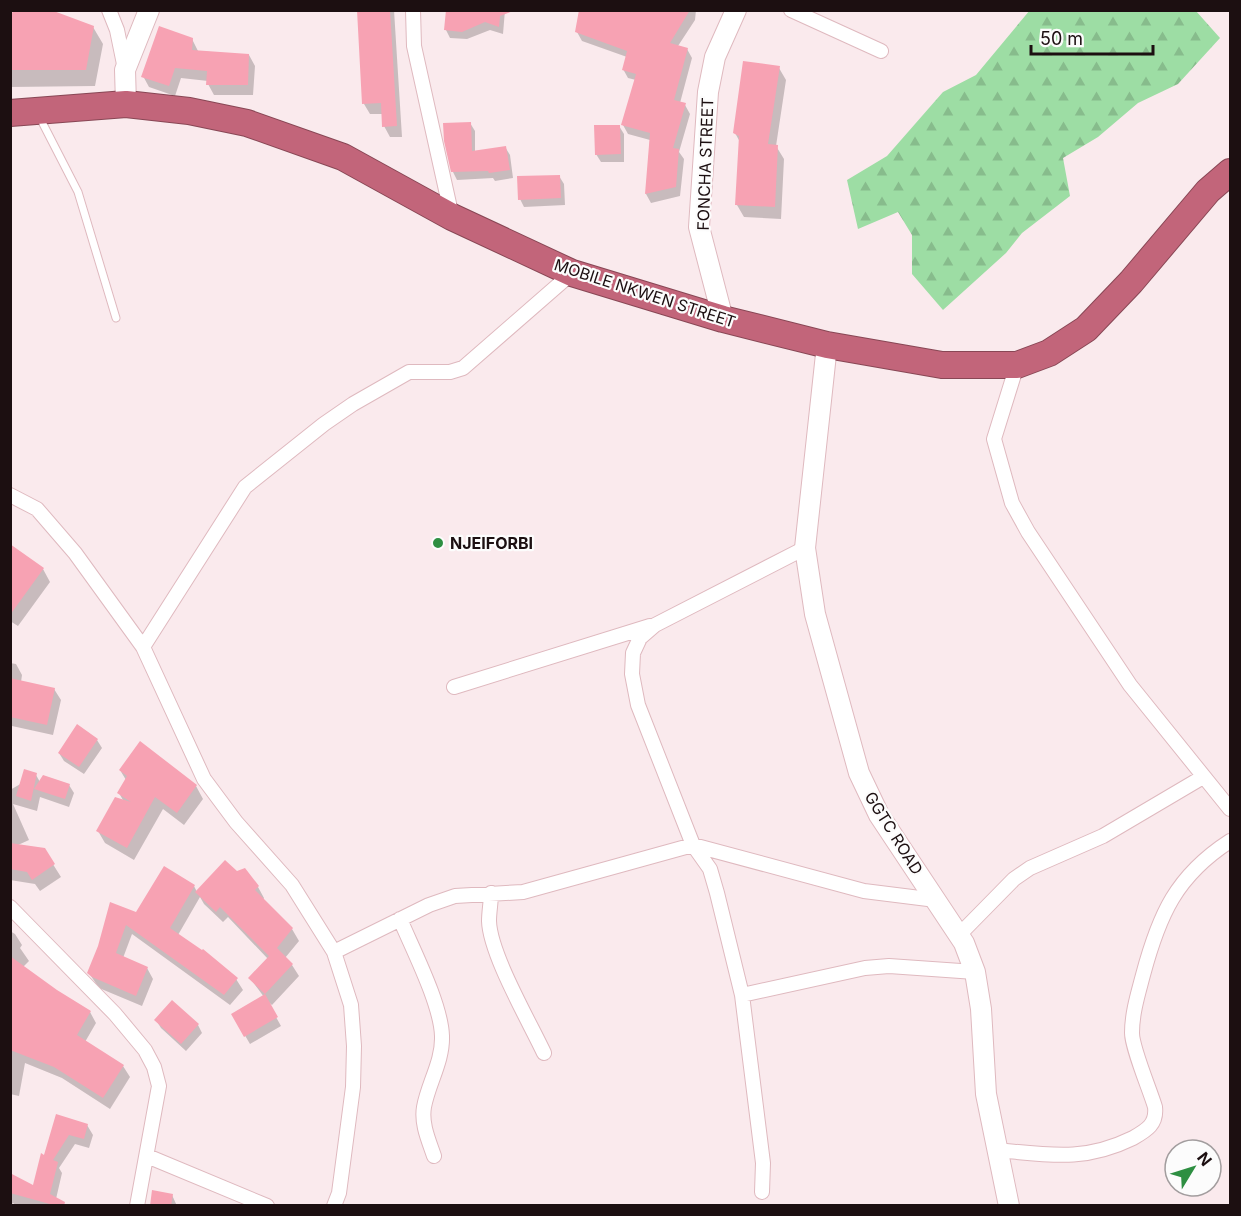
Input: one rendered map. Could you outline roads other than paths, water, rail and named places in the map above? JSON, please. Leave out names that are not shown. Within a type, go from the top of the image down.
[{"type":"highway","name":"MOBILE NKWEN STREET","points":[[10,113],[126,104],[189,111],[247,123],[343,157],[452,217],[572,273],[723,319],[827,345],[942,365],[1017,365],[1049,353],[1086,329],[1131,282],[1208,191],[1230,172]]},
{"type":"street","points":[[109,10],[117,30],[125,70],[126,104]]},
{"type":"street","points":[[125,70],[149,10]]},
{"type":"street","points":[[413,10],[414,46],[452,217]]},
{"type":"street","name":"FONCHA STREET","points":[[723,319],[699,227],[708,92],[715,57],[736,10]]},
{"type":"street","points":[[791,10],[881,51]]},
{"type":"street","points":[[142,647],[245,488],[324,424],[353,404],[409,372],[450,372],[464,368],[572,273]]},
{"type":"street","name":"GGTC ROAD","points":[[827,345],[805,548],[815,614],[859,773],[879,815],[959,935],[975,972],[981,1009],[986,1094],[1009,1206]]},
{"type":"street","points":[[1017,365],[994,439],[1012,503],[1028,532],[1130,685],[1230,809]]},
{"type":"street","points":[[10,495],[36,509],[52,526],[75,553],[142,647],[204,779],[236,822],[292,885],[334,952],[351,1005],[354,1046],[353,1087],[339,1193],[334,1206]]},
{"type":"street","points":[[454,687],[655,625],[805,548]]},
{"type":"street","points":[[655,625],[640,638],[633,653],[632,674],[638,705],[693,845],[710,869],[742,995],[763,1163],[762,1192]]},
{"type":"street","points":[[959,935],[1003,889],[1022,874],[1103,836],[1203,777]]},
{"type":"street","points":[[997,1150],[1058,1156],[1085,1155],[1111,1149],[1144,1132],[1152,1124],[1156,1116],[1155,1107],[1132,1035],[1133,1011],[1153,935],[1164,912],[1187,877],[1216,850],[1230,841]]},
{"type":"street","points":[[334,952],[429,905],[455,896],[523,891],[693,845],[864,891],[936,900]]},
{"type":"street","points":[[492,893],[489,921],[491,937],[502,966],[544,1053]]},
{"type":"street","points":[[10,906],[115,1014],[145,1050],[154,1067],[159,1086],[137,1206]]},
{"type":"street","points":[[400,919],[439,1014],[442,1038],[437,1066],[423,1108],[424,1127],[434,1156]]},
{"type":"street","points":[[742,995],[865,968],[889,966],[975,972]]},
{"type":"street","points":[[147,1156],[267,1206]]},
{"type":"lane","points":[[37,111],[78,192],[116,318]]},
{"type":"place","name":"NJEIFORBI","points":[[438,543]]}]
